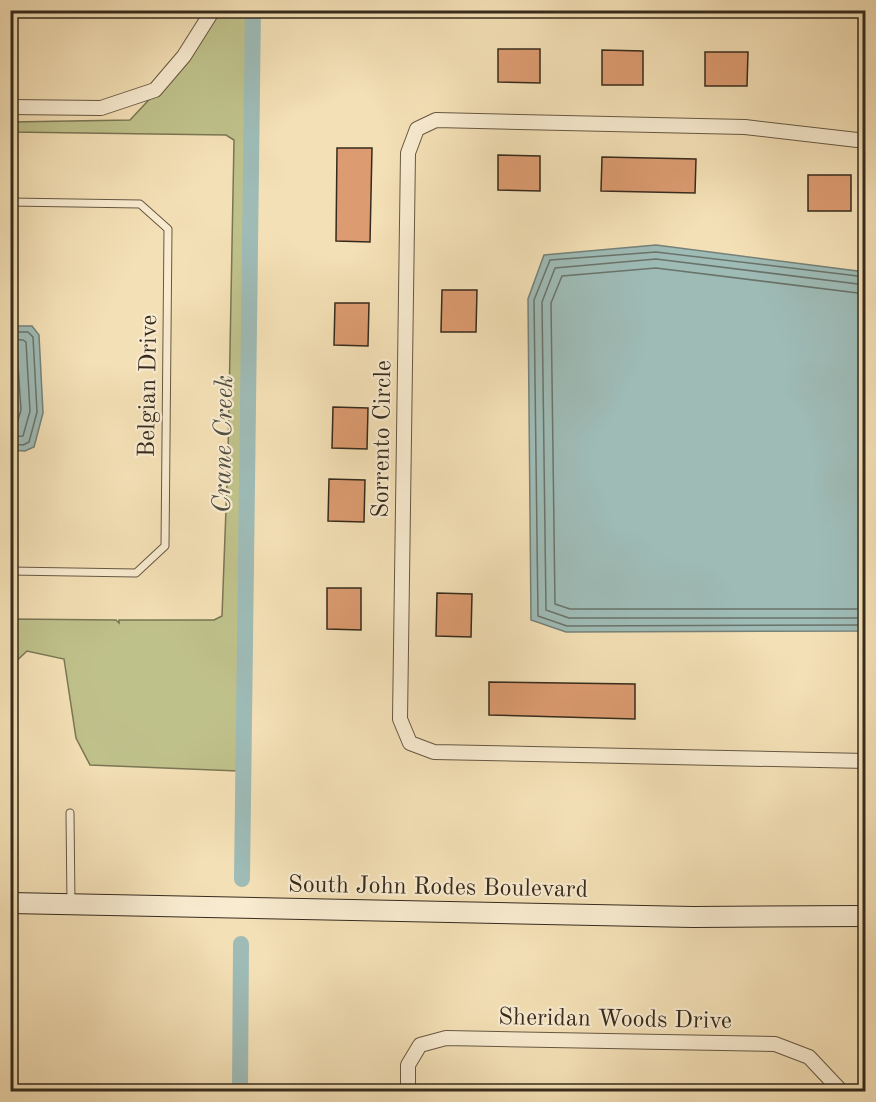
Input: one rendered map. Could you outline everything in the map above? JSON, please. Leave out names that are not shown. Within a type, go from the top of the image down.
[{"type":"main road","name":"South John Rodes Boulevard","points":[[10,903],[682,917],[866,916]]},
{"type":"street","points":[[10,107],[101,108],[154,90],[184,56],[213,10]]},
{"type":"street","name":"Sorrento Circle","points":[[866,141],[746,127],[436,120],[417,129],[408,153],[400,719],[410,742],[434,752],[866,761]]},
{"type":"street","name":"Sheridan Woods Drive","points":[[408,1092],[408,1065],[420,1045],[446,1038],[775,1044],[809,1057],[842,1092]]},
{"type":"lane","name":"Belgian Drive","points":[[10,202],[141,204],[168,229],[165,546],[136,573],[10,571]]},
{"type":"lane","points":[[70,813],[71,904]]},
{"type":"green space","points":[[215,11],[466,11],[246,12],[253,162],[238,771],[90,765],[76,738],[64,659],[27,651],[11,666],[11,619],[116,620],[119,623],[119,620],[214,620],[222,616],[228,455],[234,140],[226,135],[11,132],[11,122],[130,120],[189,57]]},
{"type":"water","points":[[656,245],[865,272],[865,631],[566,632],[531,620],[528,299],[544,255]]},
{"type":"water","points":[[11,326],[32,326],[39,335],[43,413],[34,447],[25,451],[11,450]]},
{"type":"building","points":[[498,49],[540,49],[540,83],[498,82]]},
{"type":"building","points":[[602,50],[643,51],[643,85],[602,85]]},
{"type":"building","points":[[705,52],[748,52],[747,86],[705,86]]},
{"type":"building","points":[[337,148],[372,148],[370,242],[336,241]]},
{"type":"building","points":[[498,155],[540,156],[540,191],[498,190]]},
{"type":"building","points":[[602,157],[696,159],[695,193],[601,191]]},
{"type":"building","points":[[808,175],[851,175],[851,211],[808,211]]},
{"type":"building","points":[[442,290],[477,290],[476,332],[441,332]]},
{"type":"building","points":[[335,303],[369,303],[368,346],[334,345]]},
{"type":"building","points":[[333,407],[368,408],[367,449],[332,448]]},
{"type":"building","points":[[329,479],[365,480],[364,522],[328,521]]},
{"type":"building","points":[[327,588],[361,588],[361,630],[327,629]]},
{"type":"building","points":[[437,593],[472,594],[471,637],[436,636]]},
{"type":"building","points":[[489,682],[635,684],[635,719],[489,715]]},
{"type":"waterway","name":"Crane Creek","points":[[242,879],[253,10]]},
{"type":"waterway","name":"Crane Creek","points":[[240,1092],[241,944]]}]
